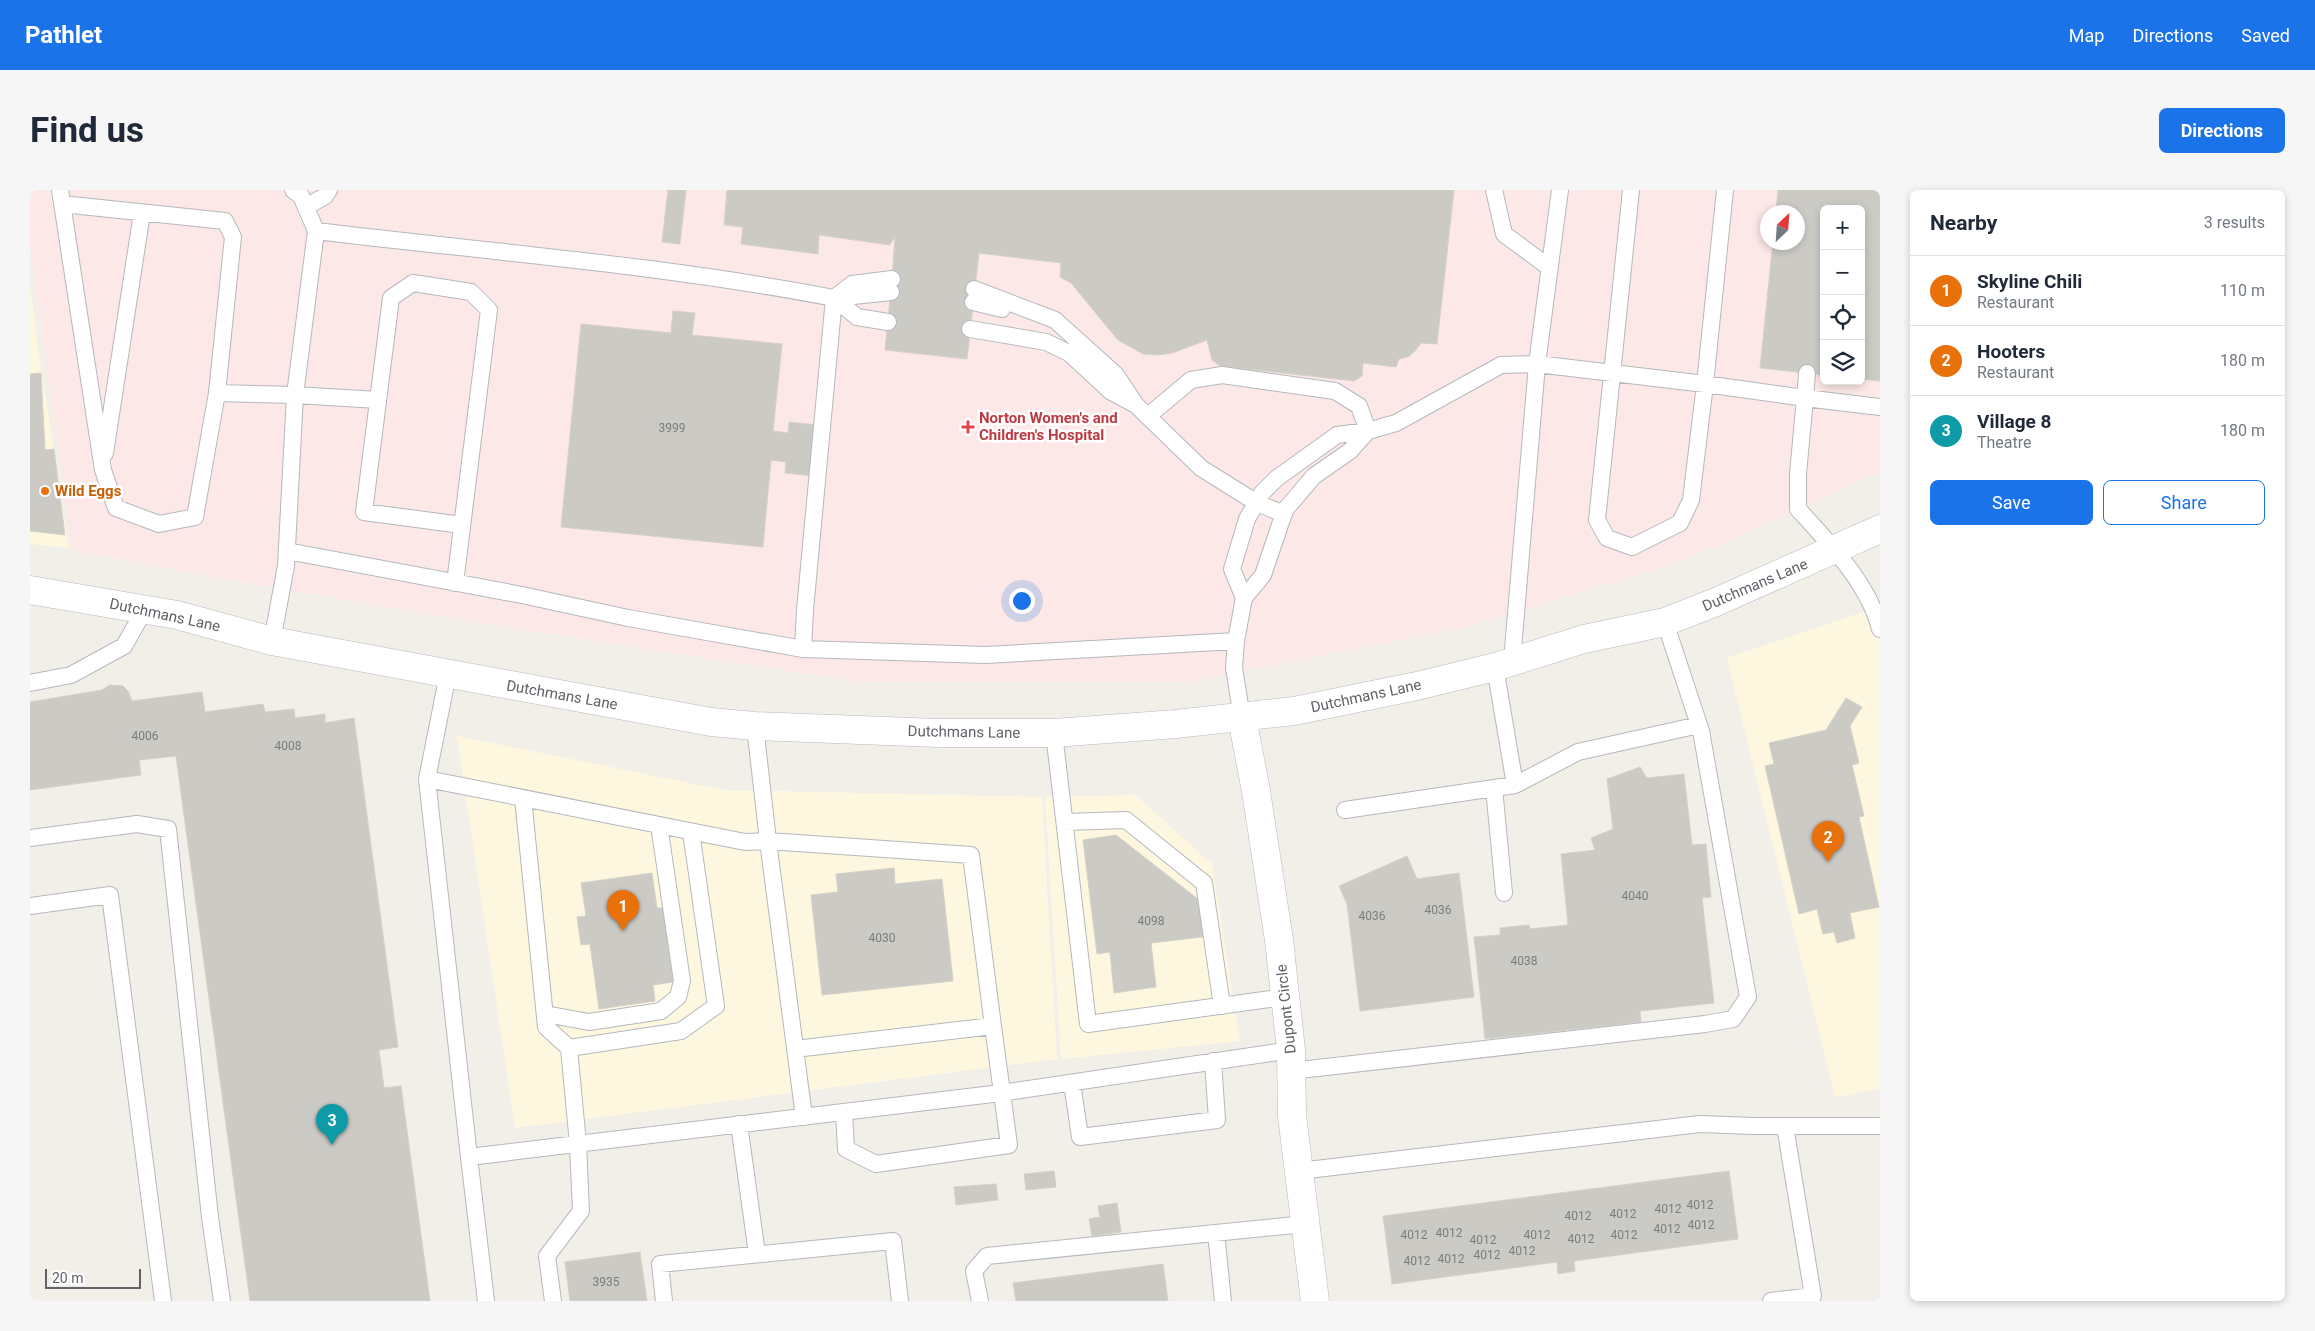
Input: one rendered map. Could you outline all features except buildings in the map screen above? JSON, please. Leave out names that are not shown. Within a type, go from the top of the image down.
[{"type":"street","name":"Dutchmans Lane","points":[[30,590],[177,615],[272,641],[711,722],[756,726],[938,733],[1054,733],[1242,718],[1294,711],[1417,686],[1503,664],[1584,639],[1665,622],[1716,602],[1880,529]]},
{"type":"street","name":"Dupont Circle","points":[[1242,718],[1258,800],[1285,997],[1291,1060],[1292,1116],[1315,1301]]},
{"type":"lane","points":[[272,641],[286,566],[295,395],[316,231],[301,196],[293,190]]},
{"type":"lane","points":[[306,207],[325,196],[329,190]]},
{"type":"lane","points":[[1494,190],[1504,234],[1550,268]]},
{"type":"lane","points":[[1515,785],[1503,664],[1537,364],[1560,190]]},
{"type":"lane","points":[[1631,190],[1597,520],[1607,538],[1632,547],[1680,523],[1691,500],[1725,190]]},
{"type":"lane","points":[[61,197],[142,212],[226,221],[233,238],[217,393],[194,517],[159,524],[116,508],[103,470],[61,197]]},
{"type":"lane","points":[[103,470],[142,212]]},
{"type":"lane","points":[[316,231],[611,263],[754,283],[834,298],[857,317],[888,322]]},
{"type":"lane","points":[[455,583],[489,310],[471,292],[413,283],[391,298],[364,512],[462,525]]},
{"type":"lane","points":[[804,649],[805,610],[834,298],[852,284],[892,286]]},
{"type":"lane","points":[[973,296],[1055,320],[1116,375],[1136,405],[1201,468],[1257,503],[1284,514]]},
{"type":"lane","points":[[970,329],[1046,342],[1068,353],[1110,391],[1136,405]]},
{"type":"lane","points":[[1244,598],[1232,569],[1247,519],[1262,493],[1277,478],[1337,434],[1368,431],[1396,423],[1500,365],[1537,364],[1880,406]]},
{"type":"lane","points":[[1808,373],[1798,474],[1798,510],[1836,550],[1875,610],[1880,629]]},
{"type":"lane","points":[[1148,416],[1191,380],[1222,375],[1335,391],[1360,406],[1368,431]]},
{"type":"lane","points":[[217,393],[378,400]]},
{"type":"lane","points":[[1242,718],[1234,668],[1236,641],[1244,598],[1264,575],[1284,514],[1314,476],[1350,451],[1368,431]]},
{"type":"lane","points":[[286,551],[638,620],[804,649],[985,655],[1236,641]]},
{"type":"lane","points":[[30,683],[71,675],[124,646],[145,610]]},
{"type":"lane","points":[[469,1157],[1002,1093],[1214,1062],[1291,1060],[1705,1024],[1733,1019],[1748,997],[1699,725],[1665,622]]},
{"type":"lane","points":[[448,674],[427,779],[486,1301]]},
{"type":"lane","points":[[1346,810],[1515,785],[1578,752],[1699,725]]},
{"type":"lane","points":[[756,726],[768,841],[804,1117]]},
{"type":"lane","points":[[1054,733],[1088,1024],[1285,997]]},
{"type":"lane","points":[[427,779],[745,842],[768,841],[971,854],[1009,1145],[876,1164],[846,1149],[844,1112]]},
{"type":"lane","points":[[1494,788],[1504,893]]},
{"type":"lane","points":[[523,798],[546,1027],[569,1048],[578,1144],[580,1211],[547,1256],[553,1301]]},
{"type":"lane","points":[[1065,822],[1126,820],[1204,883],[1222,1006]]},
{"type":"lane","points":[[30,838],[137,824],[168,829],[210,1217],[222,1301]]},
{"type":"lane","points":[[545,1014],[589,1022],[661,1011],[678,997],[682,981],[659,825]]},
{"type":"lane","points":[[569,1048],[681,1031],[716,1006],[691,832]]},
{"type":"lane","points":[[30,906],[110,895],[163,1301]]},
{"type":"lane","points":[[795,1048],[993,1026]]},
{"type":"lane","points":[[1072,1083],[1080,1137],[1217,1120],[1214,1062]]},
{"type":"lane","points":[[739,1124],[757,1254]]},
{"type":"lane","points":[[1299,1171],[1700,1124],[1880,1126]]},
{"type":"lane","points":[[1771,1301],[1813,1298],[1785,1126]]},
{"type":"lane","points":[[980,1301],[974,1271],[987,1256],[1305,1224]]},
{"type":"lane","points":[[1216,1233],[1223,1301]]},
{"type":"lane","points":[[664,1301],[660,1264],[892,1241],[900,1301]]},
{"type":"shaded area","name":"Norton Women's and Children's Hospital","points":[[30,190],[1880,190],[1880,472],[1683,561],[1466,627],[1187,682],[859,682],[468,621],[206,576],[72,550],[30,245]]},
{"type":"shaded area","name":"Wild Eggs","points":[[30,284],[37,342],[69,548],[30,544]]},
{"type":"shaded area","points":[[1880,606],[1880,1089],[1835,1097],[1727,658]]},
{"type":"shaded area","points":[[457,736],[724,790],[1042,797],[1057,1059],[515,1128]]},
{"type":"shaded area","points":[[1135,795],[1212,864],[1240,1041],[1061,1059],[1045,797]]},
{"type":"place","name":"Norton Women's and Children's Hospital","points":[[968,427]]},
{"type":"place","name":"Wild Eggs","points":[[45,491]]},
{"type":"place","name":"Hooters","points":[[1828,862]]},
{"type":"place","name":"Skyline Chili","points":[[623,931]]},
{"type":"place","name":"Village 8","points":[[332,1145]]}]
